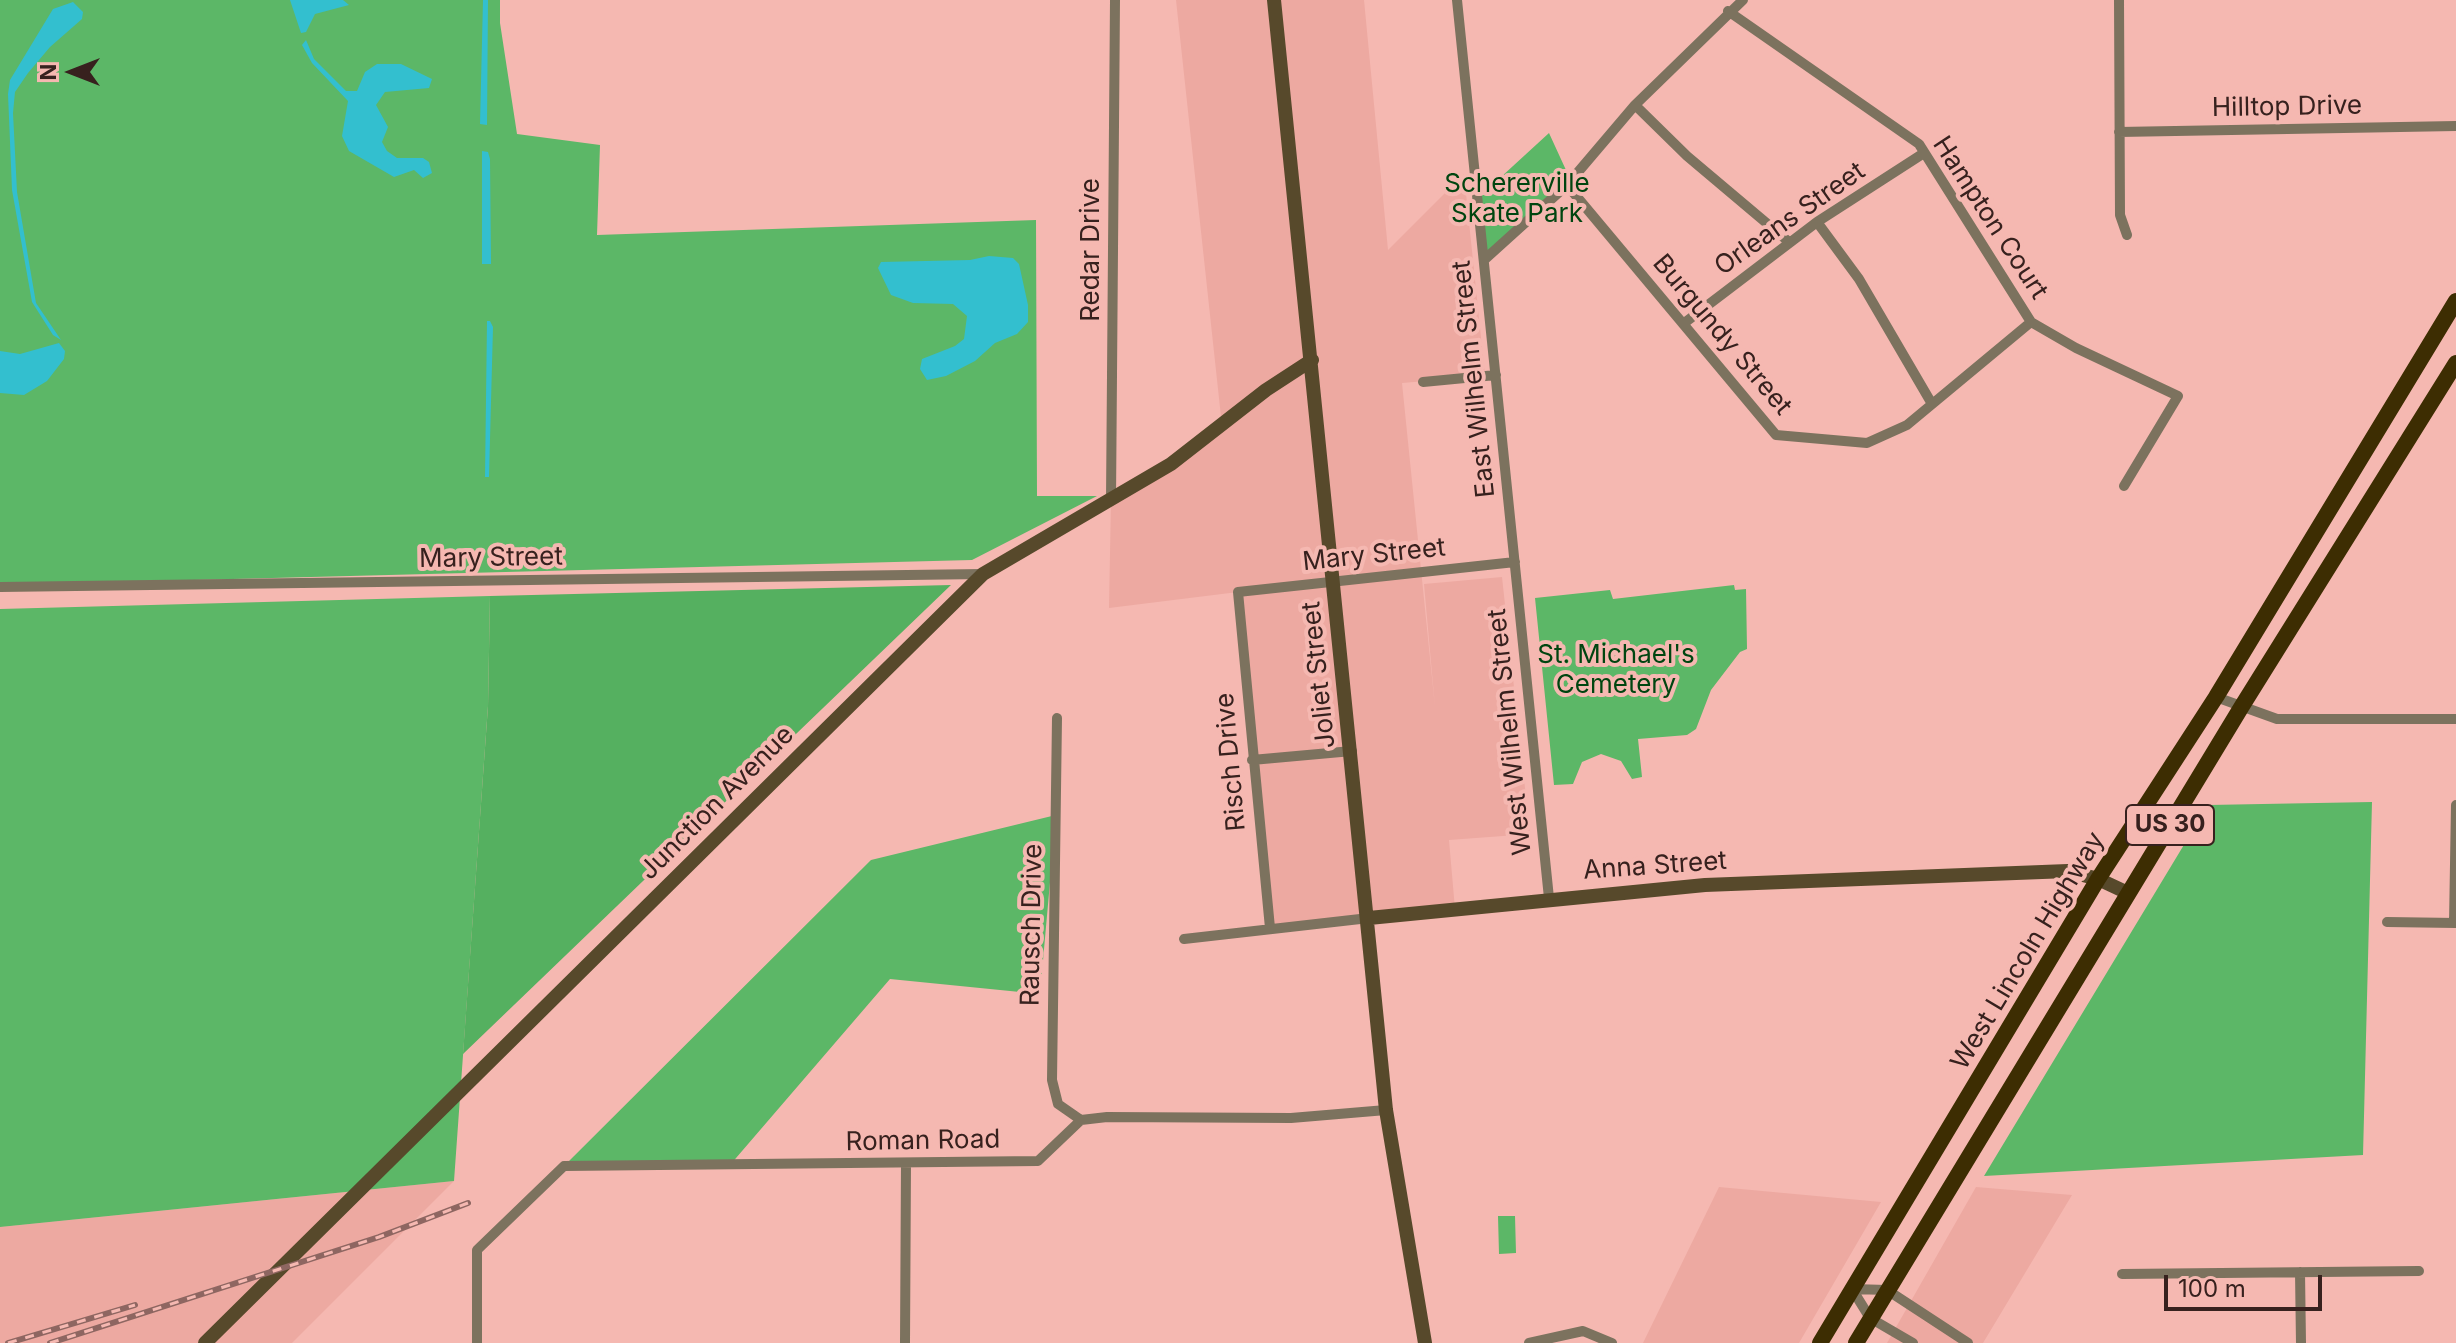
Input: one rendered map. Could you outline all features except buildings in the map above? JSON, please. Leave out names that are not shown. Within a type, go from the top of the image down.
[{"type":"main road","name":"West Lincoln Highway","points":[[1820,1343],[2098,879],[2216,697],[2456,301]]},
{"type":"main road","name":"US 30","points":[[1856,1343],[2242,706],[2456,363]]},
{"type":"street","name":"Redar Drive","points":[[1111,500],[1115,0]]},
{"type":"street","name":"Joliet Street","points":[[1274,0],[1386,1110],[1425,1343]]},
{"type":"street","name":"East Wilhelm Street","points":[[1457,0],[1515,562]]},
{"type":"street","points":[[1484,260],[1567,185],[1635,105],[1668,76],[1728,11],[1743,0]]},
{"type":"street","points":[[2119,0],[2120,215],[2127,235]]},
{"type":"street","name":"Hampton Court","points":[[1728,11],[1919,144],[2031,322],[2076,348],[2178,396],[2124,486]]},
{"type":"street","points":[[1635,105],[1687,156],[1789,242]]},
{"type":"street","name":"Hilltop Drive","points":[[2119,132],[2456,126]]},
{"type":"street","name":"Orleans Street","points":[[1683,324],[1817,222],[1924,153]]},
{"type":"street","name":"Burgundy Street","points":[[1567,185],[1776,435],[1867,443],[1907,425],[2031,322]]},
{"type":"street","points":[[1817,222],[1859,279],[1932,404]]},
{"type":"street","name":"Junction Avenue","points":[[205,1343],[983,574],[1171,464],[1275,382],[1312,360]]},
{"type":"street","points":[[1423,382],[1496,375]]},
{"type":"street","name":"Mary Street","points":[[1238,592],[1515,562]]},
{"type":"street","name":"West Wilhelm Street","points":[[1515,562],[1549,898]]},
{"type":"street","name":"Mary Street","points":[[0,587],[983,574]]},
{"type":"street","name":"Risch Drive","points":[[1238,592],[1270,928]]},
{"type":"street","points":[[2216,697],[2277,719],[2456,719]]},
{"type":"street","name":"Rausch Drive","points":[[1057,718],[1052,1080],[1058,1104],[1081,1120]]},
{"type":"street","points":[[1252,760],[1352,751]]},
{"type":"street","points":[[2387,922],[2455,923],[2456,805]]},
{"type":"street","name":"Anna Street","points":[[1184,939],[1549,898],[1705,885],[2068,871],[2098,879],[2128,893]]},
{"type":"street","points":[[1081,1120],[1107,1117],[1291,1118],[1386,1110]]},
{"type":"street","name":"Roman Road","points":[[477,1343],[477,1250],[564,1166],[1038,1161],[1081,1120]]},
{"type":"street","points":[[905,1343],[906,1163]]},
{"type":"street","points":[[2122,1274],[2419,1271]]},
{"type":"street","points":[[2300,1272],[2301,1343]]},
{"type":"street","points":[[1852,1289],[1887,1290],[1968,1343]]},
{"type":"street","points":[[1852,1289],[1870,1318],[1913,1343]]},
{"type":"street","points":[[1529,1343],[1583,1331],[1612,1343]]},
{"type":"shaded area","points":[[1176,0],[1364,0],[1388,250],[1464,174],[1485,376],[1402,383],[1435,707],[1424,584],[1502,577],[1530,834],[1449,840],[1455,909],[1270,928],[1238,592],[1109,608],[1111,500],[1222,426]]},
{"type":"shaded area","points":[[454,1181],[292,1343],[0,1343],[0,1227]]},
{"type":"shaded area","points":[[1719,1187],[1881,1202],[1799,1343],[1643,1343]]},
{"type":"shaded area","points":[[1976,1187],[2072,1195],[1983,1343],[1887,1343]]},
{"type":"green space","points":[[0,0],[500,0],[500,23],[517,134],[600,145],[597,235],[1036,220],[1037,496],[1097,496],[972,560],[0,585]]},
{"type":"green space","name":"Schererville Skate Park","points":[[1549,133],[1571,181],[1484,260],[1477,199]]},
{"type":"green space","points":[[951,585],[463,1054],[488,706],[490,596]]},
{"type":"green space","name":"St. Michael's Cemetery","points":[[1734,585],[1735,590],[1746,589],[1747,649],[1740,652],[1711,690],[1696,729],[1687,735],[1638,739],[1642,777],[1632,779],[1621,761],[1601,754],[1582,762],[1573,784],[1554,785],[1535,598],[1610,590],[1613,599]]},
{"type":"green space","points":[[490,596],[488,706],[454,1181],[0,1227],[0,609]]},
{"type":"green space","points":[[2372,802],[2363,1155],[1984,1176],[2208,805]]},
{"type":"green space","points":[[1056,815],[1040,994],[890,979],[730,1165],[564,1166],[871,860]]},
{"type":"green space","points":[[1498,1216],[1515,1216],[1516,1253],[1499,1254]]},
{"type":"water","points":[[290,0],[343,0],[349,5],[315,14],[306,32],[301,33]]},
{"type":"water","points":[[483,0],[488,0],[487,125],[480,124]]},
{"type":"water","points":[[73,2],[83,12],[82,19],[50,47],[28,73],[15,92],[13,113],[17,192],[36,303],[61,340],[53,335],[32,302],[12,190],[8,94],[10,80],[53,9]]},
{"type":"water","points":[[306,40],[314,59],[346,91],[357,91],[365,72],[377,64],[401,64],[432,79],[429,88],[385,92],[376,105],[388,127],[382,142],[387,151],[397,158],[423,158],[429,162],[432,173],[423,178],[414,170],[394,177],[349,151],[342,136],[348,101],[312,63],[302,45]]},
{"type":"water","points":[[482,151],[488,152],[490,159],[491,264],[482,264]]},
{"type":"water","points":[[989,256],[1013,258],[1019,264],[1028,305],[1028,322],[1017,334],[995,343],[975,361],[946,376],[927,380],[920,369],[922,359],[955,346],[964,339],[967,316],[953,304],[913,303],[891,295],[878,268],[881,262],[970,260]]},
{"type":"water","points":[[487,321],[493,327],[489,477],[485,477]]},
{"type":"water","points":[[59,343],[65,351],[64,359],[47,381],[24,395],[0,393],[0,351],[20,354]]},
{"type":"railway","points":[[50,1343],[379,1237],[468,1203]]},
{"type":"railway","points":[[8,1343],[135,1305]]}]
